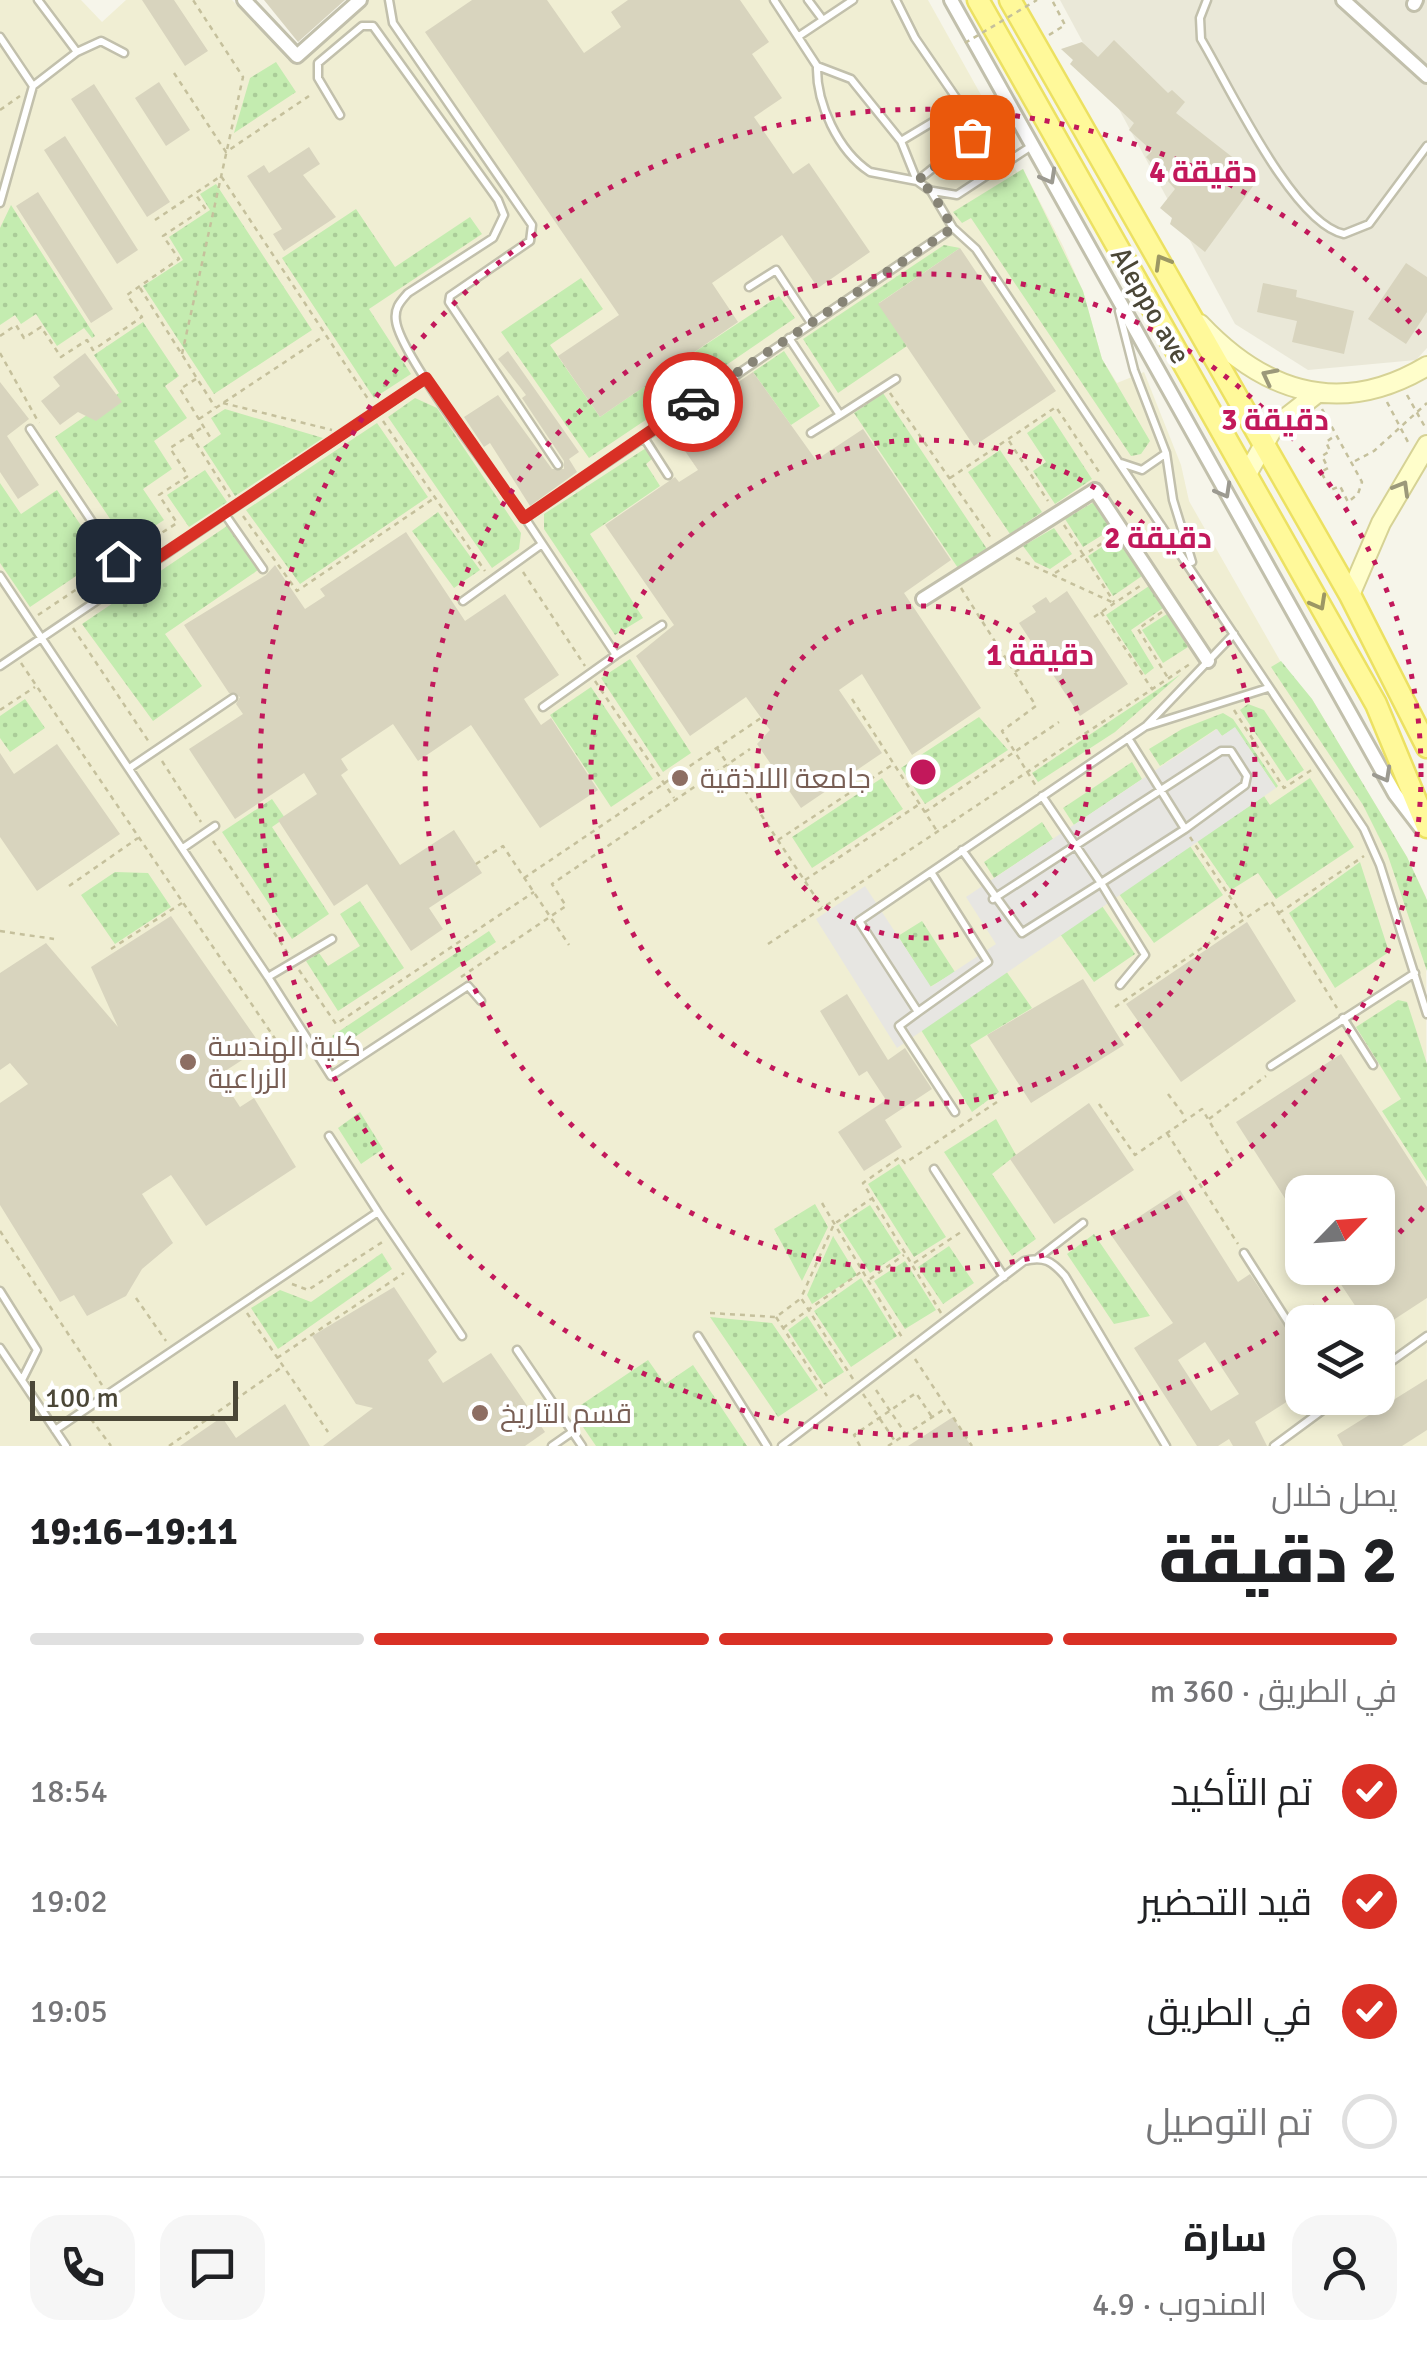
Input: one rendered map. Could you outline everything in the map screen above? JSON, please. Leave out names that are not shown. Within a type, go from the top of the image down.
[{"type":"main road","name":"Aleppo ave","points":[[978,0],[1376,704],[1427,827]]},
{"type":"main road","name":"Aleppo ave","points":[[1010,0],[1196,319],[1350,595],[1427,746]]},
{"type":"main road","points":[[1196,319],[1242,360],[1315,395]]},
{"type":"main road","points":[[1246,474],[1263,440],[1286,414],[1315,395],[1379,388],[1427,366]]},
{"type":"main road","points":[[1350,595],[1381,523],[1423,452]]},
{"type":"street","points":[[244,0],[297,56],[360,0]]},
{"type":"street","points":[[951,0],[1395,794],[1427,836]]},
{"type":"street","points":[[1343,0],[1427,76]]},
{"type":"street","points":[[923,598],[1094,490],[1206,658]]},
{"type":"lane","points":[[38,0],[77,52]]},
{"type":"lane","points":[[389,0],[394,22],[532,225],[530,241],[450,296],[450,302],[558,465]]},
{"type":"lane","points":[[774,0],[818,66],[817,87],[825,114],[864,170],[917,181],[931,191],[953,228],[976,249],[1195,571],[1320,765],[1373,850],[1427,1014]]},
{"type":"lane","points":[[808,0],[822,20]]},
{"type":"lane","points":[[799,36],[853,0]]},
{"type":"lane","points":[[896,0],[974,135],[917,181]]},
{"type":"lane","points":[[1207,0],[1200,18],[1201,39],[1295,195],[1328,227],[1350,233],[1368,224],[1427,146]]},
{"type":"lane","points":[[340,115],[318,78],[318,63],[362,26],[373,26],[498,200],[504,215],[493,238],[408,293],[397,306],[396,323],[426,378],[616,655]]},
{"type":"lane","points":[[0,37],[34,86]]},
{"type":"lane","points":[[0,201],[34,86],[77,52],[107,40],[124,54]]},
{"type":"lane","points":[[818,66],[851,79],[901,142],[917,181]]},
{"type":"lane","points":[[901,142],[960,105]]},
{"type":"lane","points":[[931,191],[957,195],[1032,146]]},
{"type":"lane","points":[[524,518],[953,228]]},
{"type":"lane","points":[[749,287],[776,270],[811,323]]},
{"type":"lane","points":[[1116,300],[1134,370],[1166,453],[1172,500],[1195,571]]},
{"type":"lane","points":[[789,338],[840,415]]},
{"type":"lane","points":[[0,666],[426,378]]},
{"type":"lane","points":[[674,378],[692,402]]},
{"type":"lane","points":[[811,433],[896,379]]},
{"type":"lane","points":[[30,429],[129,577]]},
{"type":"lane","points":[[643,436],[668,474]]},
{"type":"lane","points":[[1120,463],[1142,470],[1156,464],[1166,453]]},
{"type":"lane","points":[[224,513],[263,569]]},
{"type":"lane","points":[[463,601],[542,544]]},
{"type":"lane","points":[[0,576],[331,1076],[468,986],[482,1001]]},
{"type":"lane","points":[[543,707],[662,625]]},
{"type":"lane","points":[[918,1012],[860,921],[1146,726],[1206,658],[1234,634]]},
{"type":"lane","points":[[1146,726],[1268,688]]},
{"type":"lane","points":[[130,767],[233,698]]},
{"type":"lane","points":[[1128,738],[1185,829]]},
{"type":"lane","points":[[962,850],[993,899],[1022,933],[1185,829],[1245,786],[1247,776],[1226,750],[993,899]]},
{"type":"lane","points":[[1042,796],[1145,954],[1120,985]]},
{"type":"lane","points":[[183,848],[211,829]]},
{"type":"lane","points":[[931,872],[988,962],[899,1026],[955,1112]]},
{"type":"lane","points":[[268,977],[332,939]]},
{"type":"lane","points":[[1271,1066],[1415,973]]},
{"type":"lane","points":[[1344,1018],[1373,1065]]},
{"type":"lane","points":[[329,1136],[462,1336]]},
{"type":"lane","points":[[934,1169],[1004,1277]]},
{"type":"lane","points":[[56,1430],[378,1212]]},
{"type":"lane","points":[[782,1446],[1024,1262],[1038,1258],[1083,1224]]},
{"type":"lane","points":[[1244,1254],[1285,1318]]},
{"type":"lane","points":[[1038,1258],[1053,1262],[1066,1276],[1166,1446]]},
{"type":"lane","points":[[0,1291],[36,1350],[22,1380]]},
{"type":"lane","points":[[698,1336],[767,1446]]},
{"type":"lane","points":[[1395,1358],[1427,1336]]},
{"type":"lane","points":[[0,1348],[66,1446]]},
{"type":"lane","points":[[517,1350],[582,1446]]},
{"type":"lane","points":[[1274,1446],[1315,1415]]},
{"type":"lane","points":[[552,1446],[572,1432]]},
{"type":"path","points":[[182,354],[243,77],[193,0]]},
{"type":"path","points":[[965,43],[1037,0]]},
{"type":"path","points":[[1035,44],[1065,25],[1052,0]]},
{"type":"path","points":[[174,73],[226,152]]},
{"type":"path","points":[[0,110],[34,86]]},
{"type":"path","points":[[226,152],[309,96]]},
{"type":"path","points":[[155,220],[221,176]]},
{"type":"path","points":[[221,176],[492,580]]},
{"type":"path","points":[[0,336],[16,325],[24,338],[41,327],[60,357],[87,340],[94,350],[142,317],[126,294],[179,260],[163,236],[204,208],[195,194]]},
{"type":"path","points":[[139,286],[215,407]]},
{"type":"path","points":[[198,419],[325,336]]},
{"type":"path","points":[[0,354],[41,421],[30,429]]},
{"type":"path","points":[[197,378],[180,389],[212,440]]},
{"type":"path","points":[[1399,381],[1427,431]]},
{"type":"path","points":[[885,386],[1000,550],[1114,603]]},
{"type":"path","points":[[1379,388],[1399,426],[1423,452]]},
{"type":"path","points":[[1315,395],[1353,462],[1362,488],[1348,502],[1340,486],[1331,490],[1321,472],[1328,468],[1322,456],[1330,452],[1326,442],[1336,435]]},
{"type":"path","points":[[222,402],[343,433]]},
{"type":"path","points":[[1353,462],[1374,451],[1427,403]]},
{"type":"path","points":[[950,478],[1056,407],[1101,475]]},
{"type":"path","points":[[30,620],[178,523],[159,495],[188,476],[170,448],[203,427]]},
{"type":"path","points":[[191,434],[297,591],[435,497]]},
{"type":"path","points":[[1052,574],[1121,530]]},
{"type":"path","points":[[1094,617],[1153,577]]},
{"type":"path","points":[[955,578],[1036,706],[1002,731],[1042,796]]},
{"type":"path","points":[[1168,678],[1138,629],[1172,606]]},
{"type":"path","points":[[1101,612],[1152,689]]},
{"type":"path","points":[[66,619],[211,829],[336,1024],[534,892]]},
{"type":"path","points":[[16,655],[286,1055]]},
{"type":"path","points":[[1014,672],[1035,658]]},
{"type":"path","points":[[768,944],[1168,678],[1206,658]]},
{"type":"path","points":[[0,710],[37,686]]},
{"type":"path","points":[[852,700],[938,832]]},
{"type":"path","points":[[1227,701],[1284,788],[1320,765]]},
{"type":"path","points":[[524,878],[761,718]]},
{"type":"path","points":[[925,812],[1059,722]]},
{"type":"path","points":[[717,748],[823,908]]},
{"type":"path","points":[[468,986],[461,977],[566,906],[552,884],[750,750]]},
{"type":"path","points":[[778,840],[894,764]]},
{"type":"path","points":[[805,880],[919,804]]},
{"type":"path","points":[[1185,829],[1245,919]]},
{"type":"path","points":[[69,886],[139,837]]},
{"type":"path","points":[[476,864],[503,846],[569,945]]},
{"type":"path","points":[[1279,914],[1373,850]]},
{"type":"path","points":[[1115,1007],[1270,901],[1344,1018]]},
{"type":"path","points":[[111,949],[183,902]]},
{"type":"path","points":[[0,932],[54,938]]},
{"type":"path","points":[[1208,1120],[1263,1082],[1271,1066]]},
{"type":"path","points":[[1168,1094],[1187,1120]]},
{"type":"path","points":[[946,1321],[864,1183],[900,1157],[904,1163],[1000,1100]]},
{"type":"path","points":[[1100,1104],[1135,1155],[1202,1110],[1234,1161]]},
{"type":"path","points":[[1167,1133],[1244,1254]]},
{"type":"path","points":[[710,1313],[776,1318],[801,1298],[834,1224],[872,1198]]},
{"type":"path","points":[[822,1203],[972,1446]]},
{"type":"path","points":[[912,1264],[971,1226]]},
{"type":"path","points":[[0,1230],[108,1394]]},
{"type":"path","points":[[279,1280],[308,1290],[393,1235]]},
{"type":"path","points":[[868,1280],[906,1254]]},
{"type":"path","points":[[278,1358],[414,1266]]},
{"type":"path","points":[[783,1328],[862,1272]]},
{"type":"path","points":[[136,1298],[173,1351]]},
{"type":"path","points":[[801,1298],[895,1441]]},
{"type":"path","points":[[241,1304],[328,1432]]},
{"type":"path","points":[[776,1318],[834,1406]]},
{"type":"path","points":[[169,1446],[283,1366]]},
{"type":"path","points":[[869,1380],[906,1434]]},
{"type":"path","points":[[860,1446],[854,1435],[916,1393],[932,1417]]},
{"type":"path","points":[[888,1446],[947,1407]]},
{"type":"path","points":[[85,1410],[111,1446]]},
{"type":"shaded area","name":"جامعة اللاذقية","points":[[0,0],[81,0],[102,22],[126,0],[232,0],[288,60],[358,0],[928,0],[1009,145],[1003,150],[1017,172],[1023,169],[1063,246],[1083,291],[1102,359],[1117,383],[1144,372],[1181,465],[1189,501],[1282,664],[1312,699],[1407,857],[1426,897],[1427,1446],[0,1446]]},
{"type":"shaded area","points":[[1060,0],[1427,0],[1427,348],[1416,360],[1308,370],[1235,324]]},
{"type":"shaded area","points":[[1235,727],[1276,788],[897,1048],[816,919],[865,886],[931,987],[996,944],[966,897],[1217,729],[1222,736]]},
{"type":"green space","points":[[276,62],[296,92],[234,133],[250,78]]},
{"type":"green space","points":[[1023,169],[1083,291],[1102,359],[1150,441],[1141,454],[1131,456],[971,218],[962,223],[953,212]]},
{"type":"green space","points":[[216,184],[312,330],[214,394],[143,286],[183,260],[169,237],[210,210],[200,194]]},
{"type":"green space","points":[[11,205],[95,336],[92,338],[84,328],[57,346],[36,314],[21,324],[15,315],[0,325],[0,228]]},
{"type":"green space","points":[[356,209],[395,267],[470,217],[482,234],[369,309],[411,374],[374,398],[282,258]]},
{"type":"green space","points":[[944,245],[960,248],[879,303],[907,346],[838,393],[803,339]]},
{"type":"green space","points":[[581,278],[603,309],[550,345],[600,417],[649,383],[665,407],[589,458],[501,332]]},
{"type":"green space","points":[[779,296],[795,318],[697,385],[681,361]]},
{"type":"green space","points":[[143,322],[179,376],[165,386],[187,418],[154,441],[172,469],[143,489],[164,520],[127,544],[55,437],[119,393],[94,355]]},
{"type":"green space","points":[[784,351],[820,406],[791,425],[753,372]]},
{"type":"green space","points":[[883,393],[987,549],[958,568],[854,413]]},
{"type":"green space","points":[[415,398],[437,408],[521,533],[519,549],[492,568],[388,417]]},
{"type":"green space","points":[[225,409],[323,438],[235,496],[203,447],[221,434],[211,418]]},
{"type":"green space","points":[[1051,416],[1092,479],[1055,504],[1033,471],[1046,462],[1027,433]]},
{"type":"green space","points":[[377,423],[428,497],[300,584],[246,510]]},
{"type":"green space","points":[[646,448],[652,459],[646,464],[660,486],[590,534],[643,618],[615,635],[544,529],[544,514]]},
{"type":"green space","points":[[1000,450],[1042,512],[1010,534],[968,472]]},
{"type":"green space","points":[[205,470],[227,502],[189,527],[167,495]]},
{"type":"green space","points":[[0,483],[21,514],[57,490],[103,558],[30,607],[0,563]]},
{"type":"green space","points":[[1094,502],[1112,529],[1083,547],[1065,519]]},
{"type":"green space","points":[[438,512],[480,570],[454,588],[412,531]]},
{"type":"green space","points":[[227,526],[258,570],[165,634],[202,686],[153,721],[82,624]]},
{"type":"green space","points":[[1054,528],[1072,554],[1050,569],[1035,562],[1023,546]]},
{"type":"green space","points":[[1117,537],[1142,576],[1113,596],[1088,556]]},
{"type":"green space","points":[[1149,586],[1163,608],[1131,630],[1154,668],[1145,675],[1106,615]]},
{"type":"green space","points":[[1167,614],[1188,647],[1163,663],[1142,630]]},
{"type":"green space","points":[[630,659],[691,753],[663,772],[601,678]]},
{"type":"green space","points":[[1281,661],[1312,699],[1407,857],[1427,900],[1427,971],[1387,853],[1363,805],[1271,667]]},
{"type":"green space","points":[[1181,674],[1115,732],[1038,782],[1032,773]]},
{"type":"green space","points":[[591,687],[653,779],[611,807],[550,715]]},
{"type":"green space","points":[[25,699],[45,728],[10,752],[0,738],[0,716]]},
{"type":"green space","points":[[1248,704],[1264,710],[1304,770],[1287,781],[1240,710]]},
{"type":"green space","points":[[1223,713],[1233,719],[1276,788],[1235,728],[1222,736],[1216,729],[1160,766],[1149,749],[1182,729]]},
{"type":"green space","points":[[979,717],[1008,750],[925,804],[901,768]]},
{"type":"green space","points":[[1132,762],[1142,779],[1074,825],[1063,808]]},
{"type":"green space","points":[[882,778],[903,809],[812,868],[792,837]]},
{"type":"green space","points":[[1310,778],[1354,847],[1276,899],[1258,873],[1231,890],[1197,841],[1264,796],[1270,805]]},
{"type":"green space","points":[[272,799],[285,818],[272,827],[329,914],[292,939],[222,832]]},
{"type":"green space","points":[[1042,822],[1053,839],[994,878],[984,862]]},
{"type":"green space","points":[[1190,846],[1223,895],[1154,943],[1119,894]]},
{"type":"green space","points":[[1360,862],[1389,952],[1335,988],[1289,913]]},
{"type":"green space","points":[[115,872],[148,873],[171,907],[115,944],[81,895]]},
{"type":"green space","points":[[360,901],[404,968],[338,1011],[306,961],[319,953],[328,966],[360,946],[340,914]]},
{"type":"green space","points":[[1102,906],[1135,954],[1094,982],[1060,934]]},
{"type":"green space","points":[[922,921],[955,972],[930,987],[898,936]]},
{"type":"green space","points":[[489,931],[496,942],[340,1047],[332,1036]]},
{"type":"green space","points":[[1006,971],[1032,1008],[970,1045],[999,1092],[972,1112],[921,1030]]},
{"type":"green space","points":[[1398,1000],[1407,1002],[1427,1064],[1427,1181],[1382,1111],[1401,1099],[1356,1027]]},
{"type":"green space","points":[[360,1112],[383,1149],[361,1164],[338,1128]]},
{"type":"green space","points":[[996,1119],[1016,1155],[992,1174],[1036,1239],[1012,1256],[944,1152]]},
{"type":"green space","points":[[899,1164],[946,1237],[914,1257],[868,1184]]},
{"type":"green space","points":[[815,1204],[828,1227],[802,1281],[774,1229]]},
{"type":"green space","points":[[870,1205],[901,1253],[870,1273],[839,1225]]},
{"type":"green space","points":[[1094,1234],[1150,1316],[1114,1324],[1067,1254]]},
{"type":"green space","points":[[833,1236],[857,1275],[812,1304],[807,1295]]},
{"type":"green space","points":[[949,1246],[974,1283],[943,1304],[918,1267]]},
{"type":"green space","points":[[382,1253],[392,1269],[278,1349],[251,1308],[280,1290],[311,1302]]},
{"type":"green space","points":[[905,1261],[936,1310],[905,1329],[874,1281]]},
{"type":"green space","points":[[861,1278],[897,1336],[851,1367],[814,1311]]},
{"type":"green space","points":[[807,1316],[844,1372],[824,1385],[788,1330]]},
{"type":"green space","points":[[710,1317],[772,1323],[818,1390],[778,1417]]},
{"type":"green space","points":[[648,1360],[665,1384],[693,1365],[747,1446],[596,1446],[572,1411]]},
{"type":"building","points":[[142,0],[174,0],[208,51],[185,66]]},
{"type":"building","points":[[264,0],[345,0],[298,42]]},
{"type":"building","points":[[472,0],[547,0],[584,53],[621,27],[611,12],[628,0],[740,0],[769,42],[752,54],[782,98],[754,117],[793,174],[809,163],[870,252],[818,288],[782,235],[712,283],[738,322],[600,417],[558,356],[619,315],[425,32]]},
{"type":"building","points":[[1114,40],[1168,93],[1172,90],[1185,102],[1176,113],[1259,178],[1205,252],[1170,224],[1172,218],[1160,208],[1175,189],[1146,157],[1152,151],[1129,130],[1134,123],[1070,64],[1073,60],[1061,49],[1082,42],[1098,57]]},
{"type":"building","points":[[159,82],[190,130],[166,146],[135,98]]},
{"type":"building","points":[[94,84],[170,202],[147,217],[71,99]]},
{"type":"building","points":[[65,136],[138,250],[117,264],[44,150]]},
{"type":"building","points":[[309,147],[320,164],[303,175],[336,217],[284,251],[273,234],[282,229],[247,176],[264,165],[269,173]]},
{"type":"building","points":[[38,192],[113,309],[91,323],[16,206]]},
{"type":"building","points":[[960,248],[1056,391],[974,446],[878,304]]},
{"type":"building","points":[[1406,263],[1427,277],[1427,312],[1406,344],[1368,319]]},
{"type":"building","points":[[1263,283],[1297,290],[1296,297],[1354,311],[1344,354],[1292,342],[1297,321],[1257,312]]},
{"type":"building","points":[[508,351],[579,452],[569,459],[577,472],[530,506],[490,443],[484,447],[464,417],[498,395],[552,469],[564,469],[564,461],[522,398],[526,395],[498,359]]},
{"type":"building","points":[[85,353],[122,402],[96,421],[78,412],[60,425],[41,401],[60,386],[53,377]]},
{"type":"building","points":[[753,372],[816,460],[863,429],[951,560],[904,593],[981,708],[912,755],[862,674],[839,690],[882,753],[801,808],[757,744],[770,730],[746,697],[690,736],[636,656],[674,625],[605,525],[675,477],[679,482],[698,470],[670,429]]},
{"type":"building","points":[[0,382],[29,419],[7,436],[39,485],[18,499],[0,472]]},
{"type":"building","points":[[406,532],[465,621],[505,594],[559,675],[524,699],[541,725],[551,718],[598,790],[540,828],[471,725],[418,761],[393,724],[341,759],[348,770],[341,775],[400,865],[454,830],[482,873],[429,908],[443,929],[411,951],[367,884],[334,906],[278,820],[317,794],[304,773],[235,819],[189,749],[243,714],[236,704],[240,697],[229,693],[184,625],[266,575],[275,565],[305,609],[325,596],[320,589]]},
{"type":"building","points":[[1067,591],[1128,684],[1080,716],[1019,623],[1036,612],[1032,606],[1046,597],[1050,603]]},
{"type":"building","points":[[57,744],[120,834],[37,891],[0,837],[0,753],[14,774]]},
{"type":"building","points":[[171,916],[262,1047],[219,1075],[240,1107],[254,1098],[296,1167],[206,1226],[171,1175],[142,1194],[173,1243],[142,1269],[126,1296],[87,1316],[74,1295],[60,1302],[0,1205],[0,1103],[28,1084],[10,1063],[0,1070],[0,973],[46,943],[118,1027],[91,967]]},
{"type":"building","points":[[1247,922],[1296,1001],[1181,1082],[1126,1004]]},
{"type":"building","points":[[1083,979],[1124,1045],[1031,1103],[987,1035]]},
{"type":"building","points":[[847,994],[888,1060],[905,1048],[932,1089],[885,1120],[902,1147],[864,1171],[838,1132],[886,1100],[867,1071],[859,1076],[820,1011]]},
{"type":"building","points":[[1341,1054],[1427,1187],[1427,1298],[1395,1319],[1395,1305],[1355,1305],[1341,1285],[1395,1285],[1395,1175],[1285,1175],[1285,1198],[1236,1122]]},
{"type":"building","points":[[1089,1103],[1134,1170],[1054,1224],[1010,1159]]},
{"type":"building","points":[[1180,1190],[1238,1282],[1250,1274],[1285,1326],[1285,1403],[1255,1422],[1267,1446],[1233,1446],[1229,1439],[1218,1446],[1197,1446],[1134,1348],[1173,1323],[1111,1235]],"holes":[[[1205,1342],[1239,1394],[1211,1411],[1178,1360]]]},
{"type":"building","points":[[394,1287],[437,1352],[428,1360],[443,1383],[491,1353],[545,1432],[525,1446],[323,1446],[373,1408],[356,1404],[312,1336]]},
{"type":"building","points":[[1427,1379],[1427,1430],[1402,1446],[1343,1446],[1337,1435],[1369,1415],[1395,1415],[1395,1399]]},
{"type":"building","points":[[285,1404],[310,1446],[180,1446],[222,1417],[236,1438]]},
{"type":"building","points":[[953,1417],[971,1446],[908,1446]]},
{"type":"way so far","points":[[693,402],[953,228],[931,191],[917,181],[972,137]]},
{"type":"place","name":"جامعة اللاذقية","points":[[680,778]]},
{"type":"place","name":"كلية الهندسة الزراعية","points":[[188,1062]]},
{"type":"place","name":"قسم التاريخ","points":[[480,1413]]},
{"type":"route","points":[[118,561],[129,577],[426,378],[524,518],[693,402]]}]
